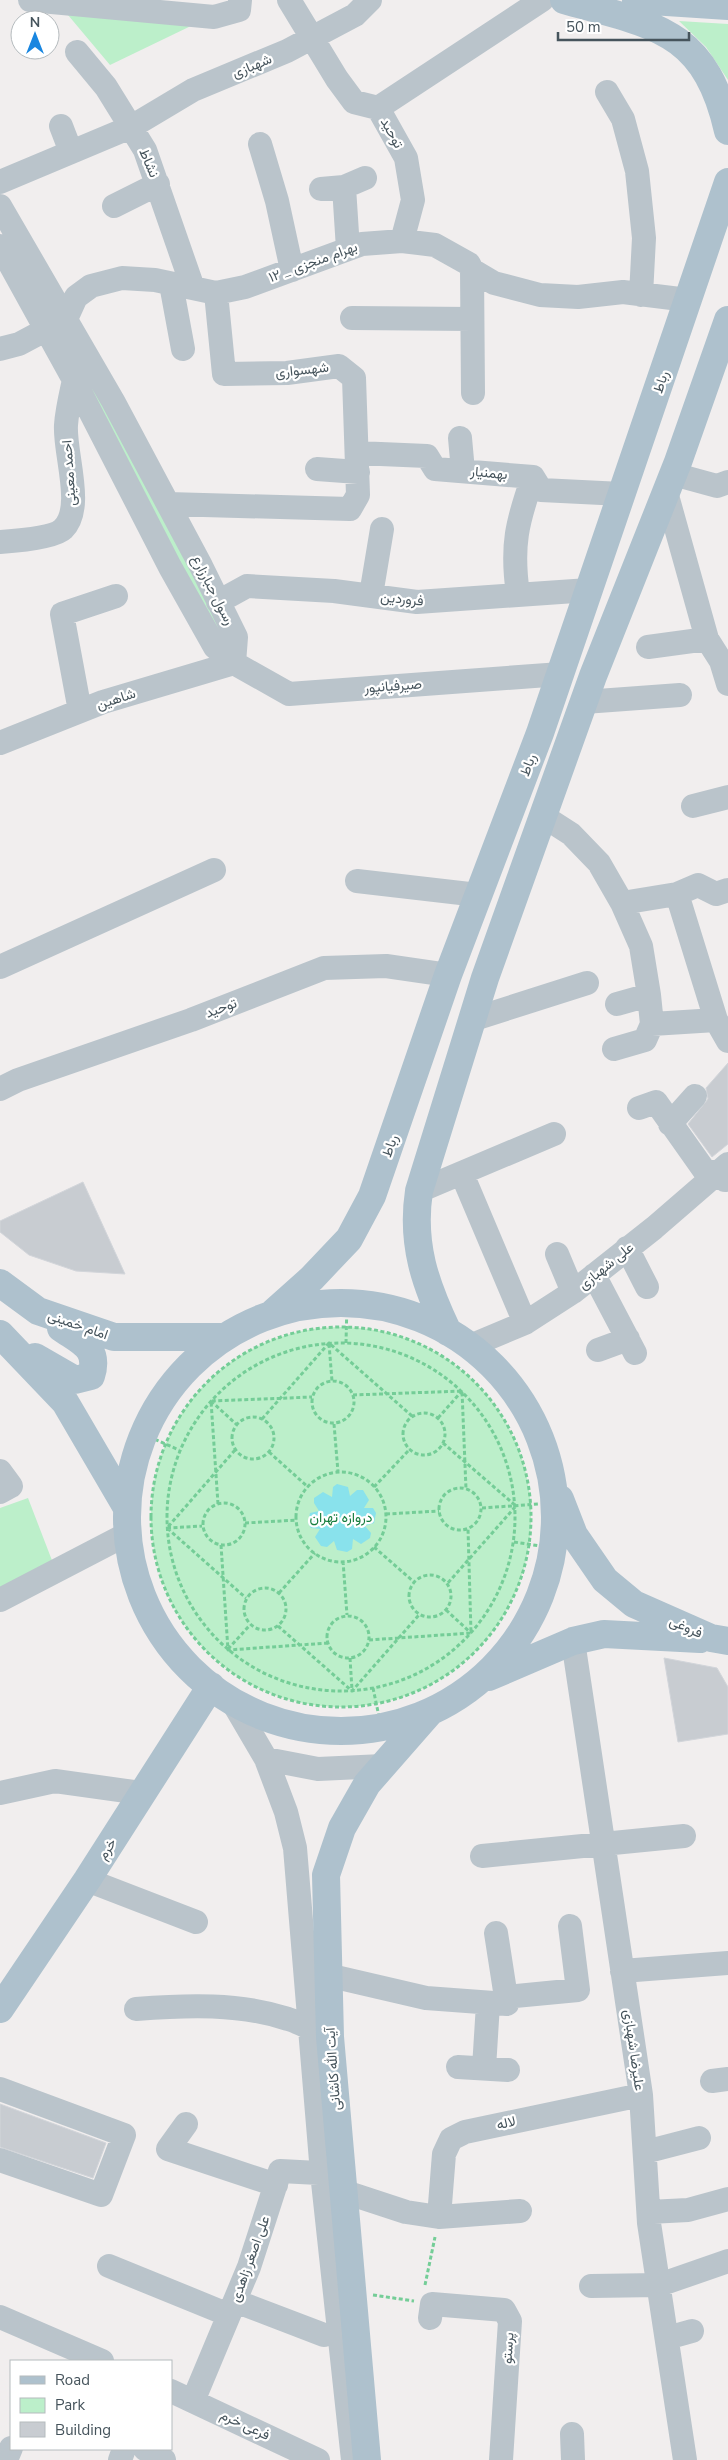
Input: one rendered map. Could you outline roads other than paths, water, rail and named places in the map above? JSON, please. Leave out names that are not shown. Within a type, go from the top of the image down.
[{"type":"main road","points":[[564,0],[643,22],[669,34],[703,65],[715,89],[728,130]]},
{"type":"main road","points":[[636,0],[728,6]]},
{"type":"main road","name":"رباط","points":[[271,1315],[312,1278],[349,1239],[372,1196],[448,975],[561,674],[728,182]]},
{"type":"main road","points":[[459,1339],[432,1298],[420,1260],[415,1217],[419,1191],[471,1020],[543,816],[593,676],[669,483],[728,320]]},
{"type":"main road","points":[[561,674],[593,676]]},
{"type":"main road","name":"امام خمینی","points":[[0,1283],[38,1311],[114,1338],[225,1337]]},
{"type":"main road","points":[[321,1304],[347,1315],[399,1311],[459,1339],[502,1376],[523,1404],[542,1444],[546,1495],[541,1546],[548,1574],[527,1622],[496,1664],[476,1682],[431,1710],[406,1720],[378,1715],[346,1730],[304,1727],[255,1712],[221,1693],[185,1663],[159,1630],[137,1584],[127,1521],[135,1458],[154,1439],[169,1389],[198,1358],[225,1337],[271,1315],[321,1304]]},
{"type":"main road","points":[[4,1337],[74,1380],[91,1376],[95,1364],[92,1350],[38,1311]]},
{"type":"main road","points":[[4,1337],[65,1402],[127,1521]]},
{"type":"main road","name":"فروغی","points":[[546,1495],[605,1580],[640,1606],[719,1640]]},
{"type":"main road","points":[[627,1634],[625,1628],[628,1614],[640,1606]]},
{"type":"main road","name":"فروغی","points":[[476,1682],[573,1641],[604,1634],[719,1640]]},
{"type":"main road","name":"خرم","points":[[0,2009],[87,1880],[141,1793],[221,1693]]},
{"type":"main road","name":"آیت الله کاشانی","points":[[367,2460],[352,2292],[335,2179],[319,2033],[327,1974],[326,1875],[342,1828],[367,1784],[431,1710]]},
{"type":"street","points":[[30,0],[214,17],[239,10],[240,0]]},
{"type":"street","name":"توحید","points":[[290,0],[294,12],[313,38],[337,79],[354,102],[378,108],[406,158],[413,200],[402,241]]},
{"type":"street","name":"شهبازی","points":[[0,182],[131,127],[193,90],[287,52],[355,15],[370,0]]},
{"type":"street","points":[[378,108],[542,0]]},
{"type":"street","name":"نشاط","points":[[77,52],[106,87],[145,150],[193,288]]},
{"type":"street","points":[[607,92],[623,119],[637,171],[644,238],[641,295]]},
{"type":"street","points":[[61,126],[71,152]]},
{"type":"street","points":[[260,144],[278,201],[292,270]]},
{"type":"street","points":[[114,206],[158,184]]},
{"type":"street","points":[[343,185],[348,249]]},
{"type":"street","name":"رسول جبارزارع","points":[[0,206],[57,325],[74,380],[170,567],[215,647],[234,664]]},
{"type":"street","name":"۱۲ _ بهرام منجزی","points":[[57,325],[76,297],[91,286],[122,278],[156,280],[193,288],[244,287],[362,244],[402,241],[435,245],[469,264],[472,270],[494,283],[540,295],[578,297],[623,292],[688,300]]},
{"type":"street","name":"رسول جبارزارع","points":[[0,246],[57,325],[168,504],[236,637],[234,664]]},
{"type":"street","points":[[472,270],[473,393]]},
{"type":"street","points":[[182,349],[193,288]]},
{"type":"street","name":"شهسواری","points":[[168,504],[350,509],[358,495],[354,378],[339,366],[287,373],[224,374],[193,288]]},
{"type":"street","points":[[352,318],[472,319]]},
{"type":"street","points":[[0,349],[19,344],[57,325]]},
{"type":"street","name":"احمد معینی","points":[[0,542],[29,540],[62,530],[72,516],[72,482],[66,426],[74,380]]},
{"type":"street","points":[[460,438],[463,471]]},
{"type":"street","name":"بهمنیار","points":[[358,462],[427,456],[435,469],[533,477]]},
{"type":"street","points":[[317,469],[358,462]]},
{"type":"street","points":[[533,477],[541,490],[622,494]]},
{"type":"street","points":[[518,594],[514,568],[515,543],[519,517],[533,477]]},
{"type":"street","points":[[728,482],[717,486],[669,483],[707,639],[724,660],[728,684]]},
{"type":"street","points":[[371,595],[382,529]]},
{"type":"street","name":"فروردین","points":[[218,602],[247,586],[334,591],[417,602],[590,590]]},
{"type":"street","points":[[80,712],[62,614],[116,596]]},
{"type":"street","points":[[648,647],[707,639]]},
{"type":"street","name":"صیرفیانپور","points":[[234,664],[289,694],[561,674]]},
{"type":"street","name":"شاهین","points":[[0,743],[103,702],[234,664]]},
{"type":"street","points":[[584,702],[680,695]]},
{"type":"street","points":[[692,806],[728,797]]},
{"type":"street","points":[[543,816],[571,834],[599,863],[622,903],[641,946],[652,1024],[645,1040],[614,1049]]},
{"type":"street","points":[[0,967],[214,870]]},
{"type":"street","points":[[357,881],[478,895]]},
{"type":"street","points":[[622,903],[677,894],[698,885],[716,894],[728,890]]},
{"type":"street","points":[[677,894],[716,1020],[728,1040]]},
{"type":"street","name":"توحید","points":[[0,1089],[18,1080],[191,1020],[324,968],[386,966],[448,975]]},
{"type":"street","points":[[471,1020],[588,984]]},
{"type":"street","points":[[617,1004],[649,995]]},
{"type":"street","points":[[652,1024],[716,1020]]},
{"type":"street","points":[[670,1124],[696,1096]]},
{"type":"street","points":[[639,1108],[656,1102],[704,1170],[724,1173]]},
{"type":"street","points":[[419,1191],[554,1134]]},
{"type":"street","name":"علی شهبازی","points":[[459,1339],[525,1323],[574,1292],[627,1248],[724,1173]]},
{"type":"street","points":[[462,1174],[525,1323]]},
{"type":"street","points":[[627,1248],[648,1287]]},
{"type":"street","points":[[557,1254],[574,1292]]},
{"type":"street","points":[[594,1275],[631,1346],[598,1350]]},
{"type":"street","points":[[0,1471],[11,1486],[0,1492]]},
{"type":"street","points":[[0,1600],[127,1521]]},
{"type":"street","name":"علیرضا شهبازی","points":[[573,1641],[641,2095],[649,2212],[685,2460]]},
{"type":"street","name":"آیت الله کاشانی","points":[[221,1693],[266,1759],[286,1812],[295,1848],[319,2033]]},
{"type":"street","points":[[266,1759],[318,1770],[383,1766]]},
{"type":"street","points":[[0,1793],[55,1781],[141,1793]]},
{"type":"street","points":[[482,1856],[684,1836]]},
{"type":"street","points":[[87,1880],[196,1922]]},
{"type":"street","points":[[327,1974],[426,1998],[497,2000],[578,1990],[570,1926]]},
{"type":"street","points":[[484,2068],[497,2000],[496,1933]]},
{"type":"street","points":[[622,1971],[728,1963]]},
{"type":"street","points":[[136,2009],[184,2005],[231,2007],[288,2019],[319,2033]]},
{"type":"street","points":[[458,2067],[508,2070]]},
{"type":"street","points":[[0,2089],[124,2135],[101,2195],[0,2160]]},
{"type":"street","name":"لاله","points":[[439,2217],[444,2154],[451,2139],[466,2132],[641,2095]]},
{"type":"street","points":[[186,2124],[168,2149],[276,2185]]},
{"type":"street","points":[[644,2152],[699,2138]]},
{"type":"street","name":"علی اصغر زاهدی","points":[[193,2401],[249,2268],[280,2171],[335,2179]]},
{"type":"street","points":[[335,2179],[406,2212],[439,2217],[520,2211]]},
{"type":"street","name":"آیت الله کاشانی","points":[[335,2179],[353,2460]]},
{"type":"street","points":[[649,2212],[688,2210],[728,2199]]},
{"type":"street","points":[[591,2286],[659,2285],[728,2260]]},
{"type":"street","points":[[109,2266],[232,2308],[324,2335]]},
{"type":"street","name":"پرستو","points":[[428,2308],[504,2310],[508,2315],[510,2321],[501,2460]]},
{"type":"street","points":[[0,2317],[52,2351],[97,2360]]},
{"type":"street","points":[[667,2338],[692,2331]]},
{"type":"street","name":"فرعی خرم","points":[[172,2391],[318,2460]]},
{"type":"street","points":[[572,2434],[574,2460]]},
{"type":"street","points":[[147,2450],[164,2460]]},
{"type":"water","points":[[337,1484],[348,1487],[350,1496],[357,1490],[363,1490],[369,1500],[364,1508],[373,1508],[376,1513],[374,1523],[365,1526],[371,1533],[370,1538],[361,1544],[353,1539],[352,1549],[347,1552],[337,1550],[334,1541],[327,1547],[321,1546],[315,1537],[320,1529],[311,1528],[308,1523],[310,1513],[319,1511],[314,1503],[314,1498],[323,1492],[332,1497],[333,1487]]},
{"type":"park label","name":"دروازه تهران","points":[[341,1517]]}]
